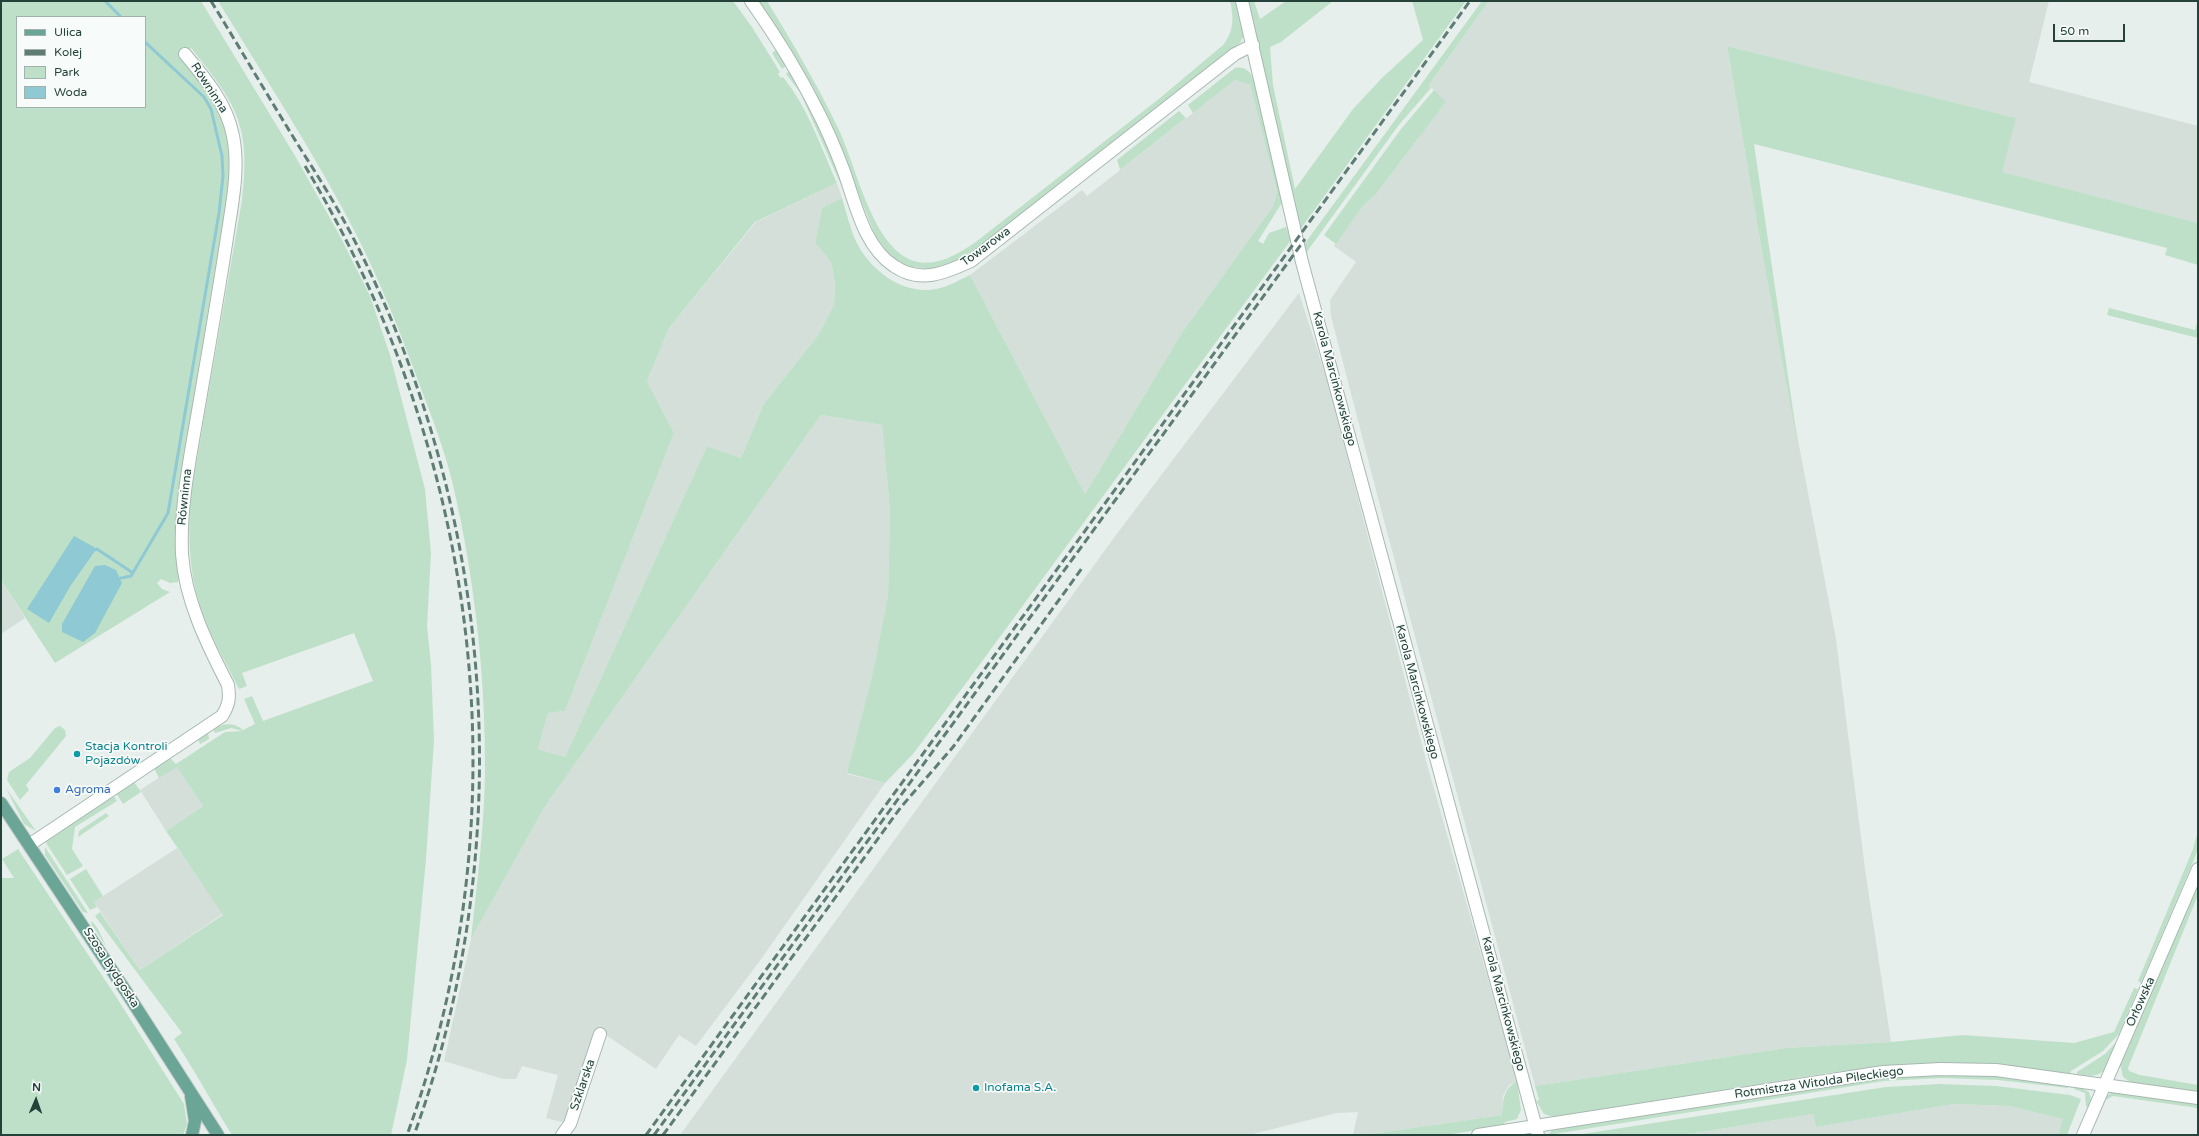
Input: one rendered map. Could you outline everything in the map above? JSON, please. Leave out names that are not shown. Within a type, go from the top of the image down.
[{"type":"main road","name":"Szosa Bydgoska","points":[[2,806],[218,1135]]},
{"type":"main road","points":[[191,1093],[195,1121],[192,1135]]},
{"type":"street","name":"Towarowa","points":[[751,1],[784,50],[816,107],[842,167],[863,224],[876,248],[895,267],[902,271],[922,276],[948,272],[971,261],[1235,54],[1253,45]]},
{"type":"street","name":"Karola Marcinkowskiego","points":[[1242,1],[1298,248],[1537,1130]]},
{"type":"street","name":"Równinna","points":[[29,845],[222,716],[228,706],[230,696],[228,685],[192,606],[183,557],[182,530],[184,496],[217,304],[232,199],[236,154],[230,124],[221,103],[204,76],[185,54]]},
{"type":"street","name":"Orłowska","points":[[2084,1135],[2198,869]]},
{"type":"street","name":"Szklarska","points":[[562,1135],[570,1124],[600,1034]]},
{"type":"street","name":"Rotmistrza Witolda Pileckiego","points":[[1478,1135],[1537,1130],[1883,1072],[1940,1069],[1996,1070],[2198,1098]]},
{"type":"shaded area","points":[[1489,1],[2049,1],[2029,82],[2198,126],[2198,223],[2001,172],[2015,118],[1727,46],[1762,252],[1836,639],[1865,869],[1891,1042],[1786,1048],[1535,1086],[1378,498],[1331,316],[1330,300],[1356,262],[1334,246],[1363,206],[1376,194],[1445,103],[1429,85]]},
{"type":"shaded area","points":[[1235,80],[1250,85],[1277,191],[1273,206],[1181,334],[1085,494],[970,275],[1082,190],[1087,196]]},
{"type":"shaded area","points":[[837,183],[842,198],[822,208],[815,243],[831,262],[835,284],[834,304],[819,334],[763,405],[741,458],[707,446],[565,757],[538,749],[548,713],[565,711],[674,433],[647,381],[669,328],[756,222]]},
{"type":"shaded area","points":[[1299,293],[1328,383],[1427,764],[1517,1081],[1509,1085],[1503,1096],[1502,1115],[1365,1135],[1353,1135],[1358,1112],[1337,1113],[1249,1135],[680,1135],[1116,535]]},
{"type":"shaded area","points":[[821,415],[882,425],[890,510],[888,595],[873,672],[847,774],[885,783],[759,962],[696,1046],[679,1035],[656,1069],[606,1035],[597,1032],[587,1054],[566,1123],[546,1118],[558,1075],[522,1066],[516,1079],[503,1079],[444,1061],[471,939],[544,808]]},
{"type":"shaded area","points":[[1,580],[25,618],[1,634]]},
{"type":"shaded area","points":[[177,766],[203,806],[166,831],[140,790]]},
{"type":"shaded area","points":[[177,848],[223,914],[140,970],[94,902]]},
{"type":"shaded area","points":[[1954,1104],[2009,1106],[2064,1119],[2058,1135],[1683,1135],[1813,1114],[1816,1127]]},
{"type":"green space","points":[[1,1],[201,1],[294,154],[340,236],[370,296],[390,355],[425,489],[431,553],[427,626],[431,664],[434,740],[426,859],[407,1060],[391,1135],[232,1135],[174,1039],[182,1033],[95,916],[100,912],[140,970],[223,915],[166,831],[203,806],[177,767],[159,778],[154,768],[170,758],[176,764],[225,732],[242,731],[231,728],[215,733],[213,729],[217,727],[228,724],[240,727],[243,730],[255,724],[244,699],[252,696],[263,721],[373,681],[354,633],[242,673],[247,686],[239,689],[212,636],[199,603],[195,589],[191,562],[189,521],[191,493],[242,200],[244,153],[242,134],[230,101],[220,85],[191,48],[180,56],[216,101],[228,136],[231,154],[230,177],[217,272],[178,496],[175,550],[179,578],[178,582],[170,583],[161,579],[157,583],[162,589],[170,592],[55,663],[1,580]]},
{"type":"green space","points":[[218,1],[733,1],[752,27],[780,72],[778,74],[781,78],[783,77],[792,89],[813,128],[837,183],[755,222],[669,328],[647,381],[674,433],[565,711],[548,713],[538,749],[565,757],[707,446],[741,458],[763,405],[819,334],[834,304],[835,284],[831,262],[815,243],[822,208],[842,198],[854,236],[865,257],[882,273],[902,285],[913,289],[936,289],[949,285],[970,275],[1085,494],[1181,334],[1273,206],[1277,191],[1250,85],[1235,80],[1193,113],[1188,105],[1235,68],[1246,70],[1253,79],[1255,78],[1283,201],[1258,241],[1263,244],[1269,233],[1286,227],[1291,240],[913,754],[885,783],[847,773],[873,672],[888,595],[890,510],[882,425],[821,415],[544,808],[471,939],[483,815],[485,738],[481,664],[477,626],[467,552],[449,469],[442,445],[406,347],[365,252],[307,145]]},
{"type":"green space","points":[[758,1],[767,1],[822,95],[845,143],[865,199],[883,234],[894,248],[907,258],[916,262],[925,263],[944,260],[977,241],[1160,98],[1223,45],[1227,40],[1232,24],[1230,1],[1238,1],[1245,33],[1240,43],[978,248],[951,264],[931,269],[911,267],[902,264],[888,253],[875,235],[852,178]]},
{"type":"green space","points":[[1247,1],[1254,1],[1260,19],[1286,1],[1333,1],[1281,42],[1270,47],[1273,85],[1295,189],[1353,109],[1382,78],[1423,40],[1412,1],[1466,1],[1299,231],[1259,48]]},
{"type":"green space","points":[[1482,1],[1489,1],[1429,85],[1431,88],[1398,126],[1306,253],[1303,246]]},
{"type":"green space","points":[[1727,46],[2016,118],[2002,172],[2198,223],[2198,265],[2165,255],[2167,248],[1754,144],[1799,451],[1762,252]]},
{"type":"green space","points":[[777,49],[787,65],[782,69],[772,53]]},
{"type":"green space","points":[[789,71],[818,125],[842,181],[841,185],[800,92],[786,74]]},
{"type":"green space","points":[[1434,90],[1446,102],[1376,194],[1363,206],[1336,244],[1324,235],[1401,129]]},
{"type":"green space","points":[[1179,111],[1186,118],[1120,170],[1117,160]]},
{"type":"green space","points":[[2109,308],[2195,330],[2198,319],[2198,338],[2107,315]]},
{"type":"green space","points":[[60,726],[65,730],[66,736],[26,785],[29,790],[20,800],[7,780],[9,772],[30,758],[55,728]]},
{"type":"green space","points":[[208,732],[209,739],[200,744],[198,739]]},
{"type":"green space","points":[[134,782],[141,792],[123,804],[116,793]]},
{"type":"green space","points":[[6,788],[36,831],[24,824]]},
{"type":"green space","points":[[113,795],[117,801],[75,827],[72,849],[83,866],[67,875],[46,843],[47,840]]},
{"type":"green space","points":[[106,813],[109,816],[78,837],[79,831]]},
{"type":"green space","points":[[2198,831],[2198,849],[2141,983],[2138,981],[2193,849]]},
{"type":"green space","points":[[45,847],[88,913],[83,912],[45,855]]},
{"type":"green space","points":[[18,849],[115,995],[184,1104],[187,1124],[183,1135],[1,1135],[1,878],[14,878],[2,859]]},
{"type":"green space","points":[[86,869],[103,896],[94,902],[97,907],[90,910],[70,879]]},
{"type":"green space","points":[[2198,882],[2198,895],[2128,1068],[2129,1071],[2140,1075],[2198,1085],[2198,1092],[2130,1082],[2123,1077],[2120,1064]]},
{"type":"green space","points":[[92,921],[98,929],[106,946],[91,924]]},
{"type":"green space","points":[[2134,988],[2138,989],[2119,1034],[2103,1051],[2071,1071],[2070,1074],[2008,1066],[1942,1064],[1891,1066],[1828,1073],[1554,1117],[1544,1114],[1536,1101],[1539,1100],[1535,1086],[1786,1048],[1891,1042],[1963,1035],[2074,1043],[2114,1032]]},
{"type":"green space","points":[[2121,1037],[2107,1068],[2096,1075],[2088,1076],[2077,1074],[2077,1072],[2105,1054]]},
{"type":"green space","points":[[1940,1073],[1998,1075],[2068,1084],[2068,1088],[1998,1080],[1941,1078],[1884,1081],[1548,1135],[1553,1129],[1883,1076]]},
{"type":"green space","points":[[1517,1081],[1521,1110],[1517,1119],[1505,1122],[1502,1126],[1446,1135],[1365,1135],[1502,1115],[1503,1100],[1506,1092],[1512,1084]]},
{"type":"green space","points":[[1940,1084],[1996,1086],[2070,1095],[2081,1099],[2067,1135],[2058,1135],[2063,1119],[2009,1106],[1954,1104],[1816,1127],[1813,1114],[1683,1135],[1576,1135],[1886,1087]]},
{"type":"green space","points":[[2075,1085],[2089,1092],[2091,1098],[2088,1108],[2086,1106],[2085,1093],[2074,1089]]},
{"type":"green space","points":[[2113,1092],[2198,1103],[2198,1108],[2113,1096],[2102,1102],[2103,1098]]},
{"type":"water","points":[[74,536],[94,547],[95,551],[71,585],[49,623],[27,609]]},
{"type":"water","points":[[105,565],[116,570],[122,583],[95,633],[83,642],[62,632],[62,624],[95,566]]},
{"type":"waterway","points":[[105,1],[120,16]]},
{"type":"waterway","points":[[121,578],[131,576],[168,513],[219,213],[223,176],[222,156],[211,109],[204,97],[146,43]]},
{"type":"waterway","points":[[94,550],[97,549],[133,573]]},
{"type":"railway","points":[[211,1],[331,198],[370,272],[413,374],[445,480],[467,589],[478,699],[478,810],[468,920],[447,1029],[414,1135]]},
{"type":"railway","points":[[646,1135],[1470,1]]},
{"type":"railway","points":[[305,166],[365,278],[412,395],[446,516],[466,639],[473,763],[466,888],[444,1012],[407,1135]]},
{"type":"railway","points":[[654,1135],[1305,239]]},
{"type":"railway","points":[[663,1135],[901,807],[953,747],[1082,568]]},
{"type":"place","name":"Stacja Kontroli Pojazdów","points":[[77,754]]},
{"type":"place","name":"Agroma","points":[[57,790]]},
{"type":"place","name":"Inofama S.A.","points":[[976,1088]]}]
